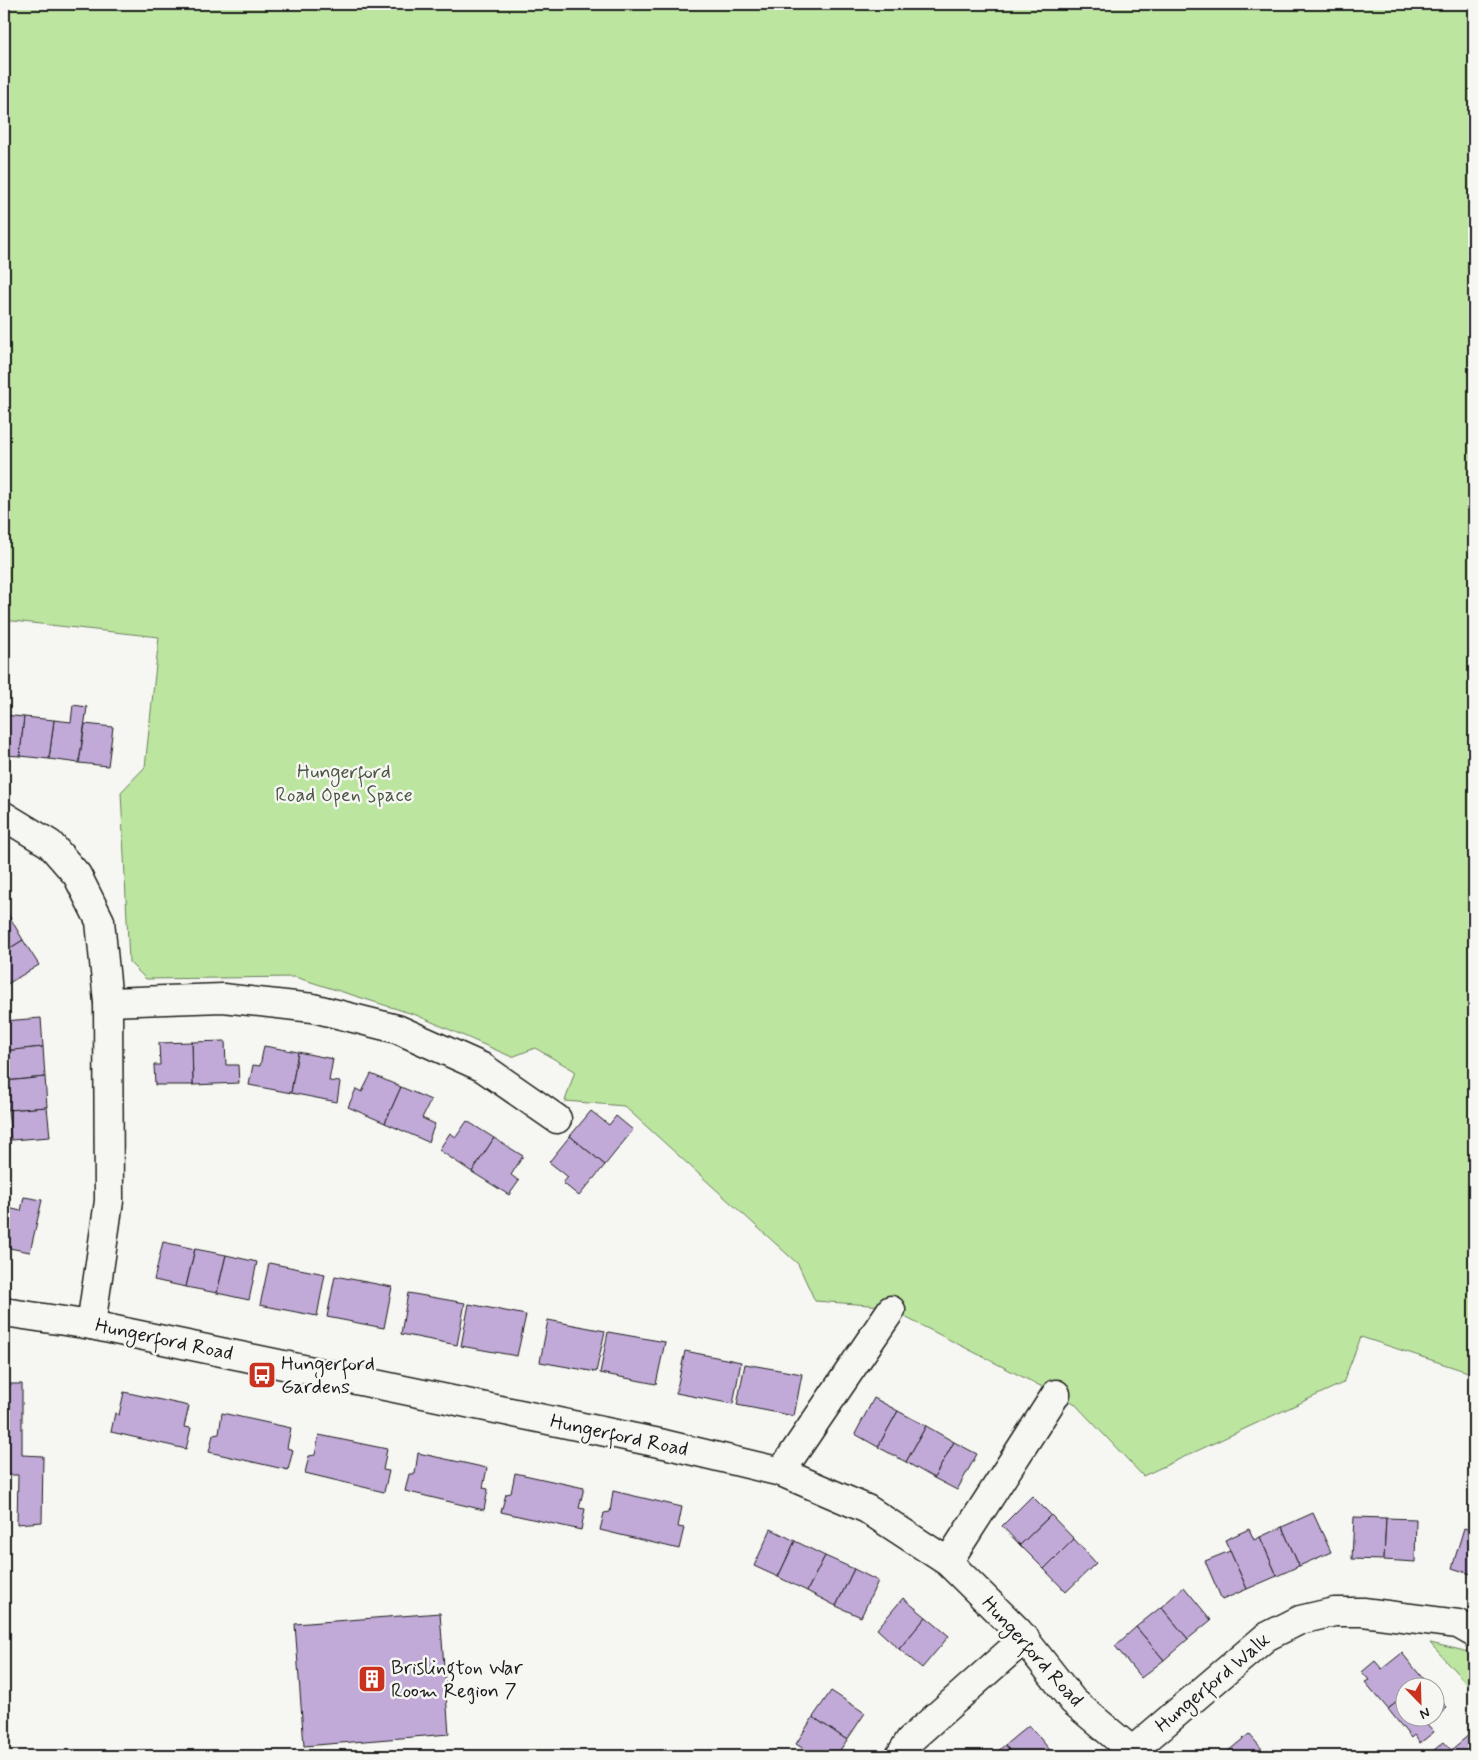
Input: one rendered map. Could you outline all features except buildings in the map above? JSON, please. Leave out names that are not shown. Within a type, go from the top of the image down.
[{"type":"street","points":[[4,816],[50,844],[77,875],[100,921],[108,1002],[109,1201],[91,1325]]},
{"type":"street","points":[[108,1002],[223,998],[313,1008],[397,1029],[482,1066],[557,1120]]},
{"type":"street","points":[[781,1472],[892,1310]]},
{"type":"street","name":"Hungerford Road","points":[[4,1312],[91,1325],[655,1442],[781,1472],[867,1509],[948,1562],[1025,1638],[1073,1701],[1134,1754]]},
{"type":"street","points":[[948,1562],[1056,1394]]},
{"type":"street","name":"Hungerford Walk","points":[[1134,1754],[1266,1636],[1300,1620],[1334,1612],[1363,1612],[1458,1624],[1474,1633]]},
{"type":"street","points":[[900,1756],[910,1740],[1025,1638]]},
{"type":"green space","name":"Hungerford Road Open Space","points":[[4,4],[1474,4],[1474,1374],[1361,1337],[1343,1383],[1143,1476],[1074,1403],[883,1306],[815,1301],[798,1264],[624,1106],[565,1101],[575,1071],[535,1048],[512,1057],[416,1015],[295,977],[146,979],[129,962],[121,792],[145,767],[159,637],[4,620]]},
{"type":"green space","points":[[1430,1643],[1474,1653],[1474,1692]]},
{"type":"place","name":"Hungerford Gardens","points":[[262,1375]]},
{"type":"place","name":"Brislington War Room Region 7","points":[[372,1679]]}]
